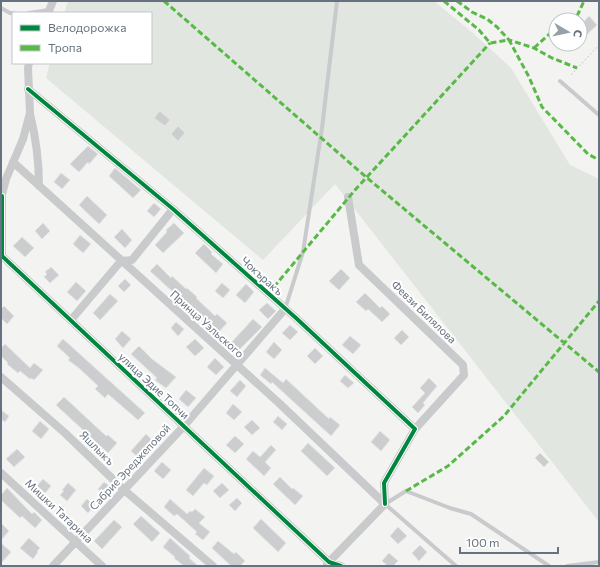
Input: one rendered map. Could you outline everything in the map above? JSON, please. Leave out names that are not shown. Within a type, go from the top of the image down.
[{"type":"street","points":[[49,11],[53,1]]},
{"type":"street","points":[[29,64],[28,89],[30,113],[36,138],[39,164],[39,186]]},
{"type":"street","name":"Чокъракъ","points":[[28,89],[173,209],[285,309],[415,429]]},
{"type":"street","name":"улица Эдие Топчи","points":[[30,113],[23,139],[6,179],[1,197],[1,255],[184,426],[328,564],[341,566]]},
{"type":"street","name":"Принца Уэльского","points":[[13,162],[280,404],[385,504]]},
{"type":"street","name":"Февзи Билялова","points":[[348,197],[359,265],[463,365],[464,375],[415,429]]},
{"type":"street","points":[[71,320],[121,261],[132,260],[173,209]]},
{"type":"street","name":"Сабрие Эреджеповой","points":[[53,566],[184,426],[285,309]]},
{"type":"street","name":"Яшлыкъ","points":[[1,377],[65,433],[123,490],[213,566]]},
{"type":"street","points":[[328,564],[385,504],[384,483],[415,429]]},
{"type":"street","name":"Мишки Татарина","points":[[1,473],[102,566]]},
{"type":"lane","points":[[285,309],[303,252],[322,128],[337,1]]},
{"type":"lane","points":[[1,8],[12,13]]},
{"type":"lane","points":[[39,12],[49,11]]},
{"type":"lane","points":[[560,81],[599,115]]},
{"type":"lane","points":[[456,566],[385,504],[406,491],[450,508],[471,514],[549,566]]},
{"type":"lane","points":[[568,566],[599,562]]},
{"type":"path","points":[[571,75],[599,45]]},
{"type":"path","points":[[596,48],[599,51]]},
{"type":"shaded area","points":[[68,1],[434,1],[473,33],[511,68],[570,165],[599,179],[599,522],[335,184],[263,260],[46,78],[50,64],[152,64],[152,12],[64,12]]},
{"type":"building","points":[[589,16],[597,25],[588,33]]},
{"type":"building","points":[[160,111],[170,120],[165,126],[154,118]]},
{"type":"building","points":[[178,126],[185,133],[178,141],[171,134]]},
{"type":"building","points":[[88,146],[98,154],[79,172],[70,164]]},
{"type":"building","points":[[115,168],[141,190],[133,198],[109,176]]},
{"type":"building","points":[[61,173],[70,180],[62,189],[54,182]]},
{"type":"building","points":[[87,196],[107,215],[99,224],[79,205]]},
{"type":"building","points":[[154,203],[161,209],[154,217],[147,211]]},
{"type":"building","points":[[43,223],[50,231],[42,239],[35,231]]},
{"type":"building","points":[[174,223],[184,233],[163,253],[155,245],[167,232],[166,230]]},
{"type":"building","points":[[122,229],[132,240],[125,248],[114,237]]},
{"type":"building","points":[[80,235],[91,244],[83,253],[73,244]]},
{"type":"building","points":[[22,237],[34,248],[25,257],[13,246]]},
{"type":"building","points":[[204,244],[212,252],[211,254],[223,264],[216,273],[195,253]]},
{"type":"building","points":[[157,264],[171,278],[172,276],[186,289],[187,288],[215,316],[217,314],[227,323],[218,333],[150,271]]},
{"type":"building","points":[[51,267],[59,275],[50,283],[44,277],[47,274],[45,272]]},
{"type":"building","points":[[341,269],[350,278],[339,290],[329,281]]},
{"type":"building","points":[[125,279],[131,285],[124,292],[118,286]]},
{"type":"building","points":[[76,282],[86,291],[77,301],[67,292]]},
{"type":"building","points":[[222,283],[230,290],[223,298],[215,291]]},
{"type":"building","points":[[246,284],[254,292],[245,303],[236,295]]},
{"type":"building","points":[[365,293],[380,308],[382,306],[390,314],[382,322],[368,309],[366,311],[356,302]]},
{"type":"building","points":[[110,294],[118,301],[100,320],[93,313]]},
{"type":"building","points":[[267,303],[276,311],[268,319],[259,310]]},
{"type":"building","points":[[4,306],[14,316],[7,324],[1,318],[1,309]]},
{"type":"building","points":[[253,319],[262,327],[238,351],[230,344]]},
{"type":"building","points":[[176,322],[184,329],[178,336],[171,328]]},
{"type":"building","points":[[290,325],[298,332],[290,340],[282,333]]},
{"type":"building","points":[[402,330],[409,337],[401,345],[394,338]]},
{"type":"building","points":[[122,331],[131,339],[123,348],[115,339]]},
{"type":"building","points":[[350,336],[361,345],[353,354],[342,345]]},
{"type":"building","points":[[63,339],[145,413],[138,420],[108,394],[105,398],[95,389],[98,386],[68,360],[70,358],[57,346]]},
{"type":"building","points":[[195,339],[204,348],[195,356],[186,347]]},
{"type":"building","points":[[274,342],[282,350],[274,359],[266,352]]},
{"type":"building","points":[[5,344],[30,368],[34,363],[43,370],[34,380],[31,378],[30,379],[20,371],[18,373],[7,364],[8,363],[1,356],[1,348]]},
{"type":"building","points":[[139,346],[152,359],[176,377],[166,388],[155,380],[157,378],[131,354]]},
{"type":"building","points":[[315,348],[323,356],[315,364],[307,356]]},
{"type":"building","points":[[215,358],[224,367],[216,375],[207,367]]},
{"type":"building","points":[[265,368],[283,383],[286,379],[329,419],[330,417],[340,425],[331,436],[272,382],[271,384],[260,375]]},
{"type":"building","points":[[345,375],[354,383],[348,388],[340,381]]},
{"type":"building","points":[[429,378],[437,386],[423,403],[425,405],[418,413],[412,407],[425,393],[420,388]]},
{"type":"building","points":[[240,380],[246,386],[237,397],[230,391]]},
{"type":"building","points":[[186,390],[196,398],[188,407],[179,399]]},
{"type":"building","points":[[64,397],[106,436],[108,435],[117,443],[108,453],[56,405]]},
{"type":"building","points":[[233,404],[242,412],[234,420],[226,413]]},
{"type":"building","points":[[1,410],[9,416],[5,422],[1,419]]},
{"type":"building","points":[[278,416],[287,424],[282,430],[273,422]]},
{"type":"building","points":[[252,420],[260,428],[252,435],[244,427]]},
{"type":"building","points":[[40,421],[49,429],[41,439],[32,431]]},
{"type":"building","points":[[380,431],[390,440],[381,451],[371,442]]},
{"type":"building","points":[[146,434],[156,444],[141,460],[131,451]]},
{"type":"building","points":[[235,436],[244,444],[235,453],[226,445]]},
{"type":"building","points":[[308,443],[335,468],[327,476],[301,451]]},
{"type":"building","points":[[271,445],[276,450],[265,462],[271,468],[264,476],[246,459],[253,451],[260,457]]},
{"type":"building","points":[[17,449],[25,457],[14,467],[6,459]]},
{"type":"building","points":[[540,453],[549,462],[544,467],[535,458]]},
{"type":"building","points":[[162,462],[171,470],[163,479],[154,471]]},
{"type":"building","points":[[204,468],[214,476],[207,485],[204,483],[193,496],[186,490]]},
{"type":"building","points":[[280,477],[292,489],[293,488],[303,496],[295,505],[273,484]]},
{"type":"building","points":[[43,479],[51,486],[45,493],[37,486]]},
{"type":"building","points":[[104,482],[112,488],[106,496],[98,489]]},
{"type":"building","points":[[68,483],[76,490],[67,501],[60,495]]},
{"type":"building","points":[[222,483],[229,490],[220,498],[213,491]]},
{"type":"building","points":[[7,488],[32,514],[34,512],[42,520],[35,528],[22,516],[20,518],[1,500],[1,495]]},
{"type":"building","points":[[237,498],[242,503],[235,511],[229,505]]},
{"type":"building","points":[[87,499],[94,506],[88,513],[81,506]]},
{"type":"building","points":[[170,499],[187,514],[195,509],[205,517],[199,523],[210,532],[203,540],[195,534],[197,532],[177,514],[174,516],[164,507]]},
{"type":"building","points":[[141,516],[160,533],[152,542],[133,524]]},
{"type":"building","points":[[261,519],[286,543],[278,552],[253,528]]},
{"type":"building","points":[[114,520],[122,527],[102,549],[94,541]]},
{"type":"building","points":[[1,523],[9,531],[1,540]]},
{"type":"building","points":[[398,527],[407,536],[398,544],[390,536]]},
{"type":"building","points":[[29,538],[40,548],[33,559],[20,548]]},
{"type":"building","points":[[170,538],[190,556],[189,558],[198,566],[184,566],[163,547]]},
{"type":"building","points":[[218,541],[234,554],[236,552],[245,561],[240,566],[231,566],[212,548]]},
{"type":"building","points":[[1,543],[11,552],[1,563]]},
{"type":"building","points":[[420,545],[427,552],[419,561],[412,553]]},
{"type":"building","points":[[389,553],[398,561],[393,566],[388,566],[382,561]]},
{"type":"marked path","points":[[164,1],[366,177],[599,372]]},
{"type":"marked path","points":[[444,1],[479,30],[490,43],[509,40],[529,77],[542,107],[588,154],[599,160]]},
{"type":"marked path","points":[[457,1],[472,12],[487,19],[509,40],[534,48],[552,58],[577,68]]},
{"type":"marked path","points":[[579,12],[584,1]]},
{"type":"marked path","points":[[534,48],[548,35]]},
{"type":"marked path","points":[[268,294],[355,190],[490,43]]},
{"type":"marked path","points":[[406,491],[448,466],[504,416],[599,301]]},
{"type":"cycle path","points":[[28,89],[173,209],[296,318],[415,429],[384,483],[385,504]]},
{"type":"cycle path","points":[[2,196],[2,256],[329,562],[341,566]]}]
